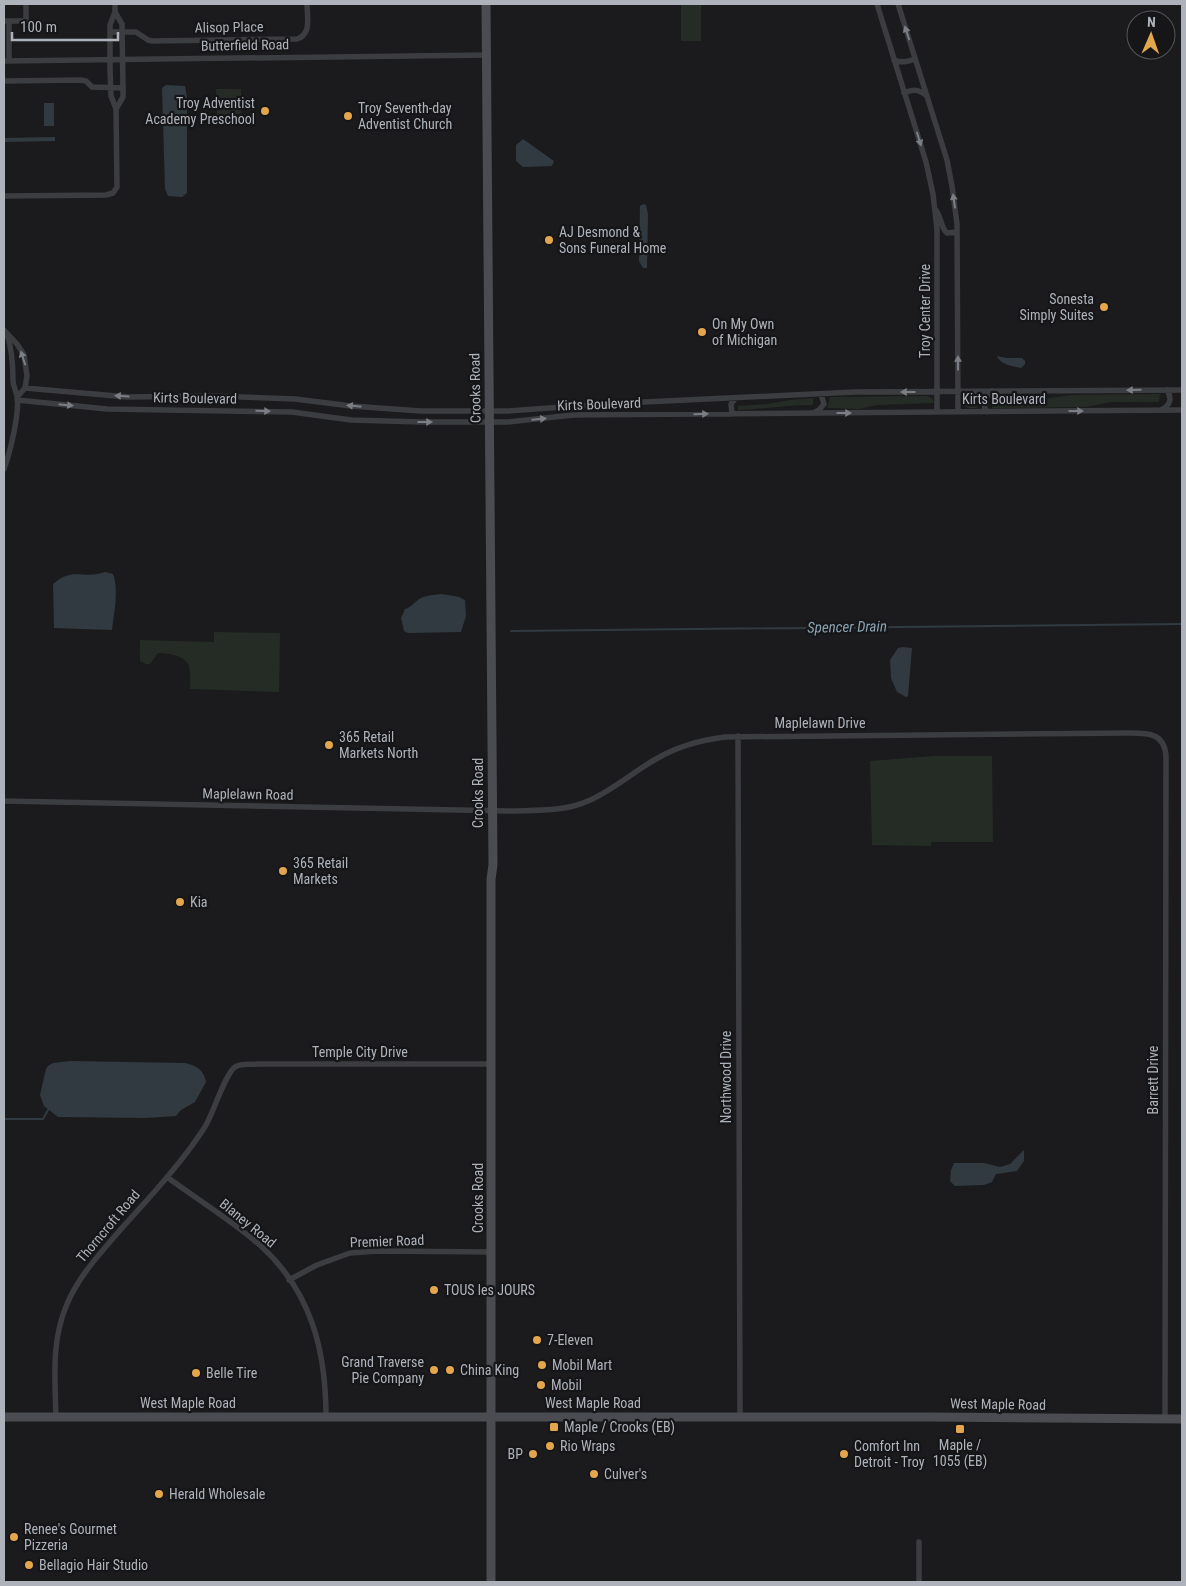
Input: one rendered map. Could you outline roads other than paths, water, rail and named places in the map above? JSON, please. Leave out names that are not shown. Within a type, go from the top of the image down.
[{"type":"main road","name":"Crooks Road","points":[[486,4],[492,810],[491,1582]]},
{"type":"main road","name":"West Maple Road","points":[[4,1417],[491,1416],[1182,1419]]},
{"type":"street","points":[[6,61],[6,21],[26,21],[26,4]]},
{"type":"street","points":[[4,196],[106,195],[113,193],[117,187],[116,109],[110,88],[110,26],[115,12],[115,4]]},
{"type":"street","name":"Alisop Place","points":[[110,32],[136,32],[152,41],[297,39],[302,37],[307,30],[307,4]]},
{"type":"street","name":"Troy Center Drive","points":[[877,4],[926,162],[935,209],[937,229],[938,412]]},
{"type":"street","points":[[898,4],[947,160],[952,186],[957,232],[958,412]]},
{"type":"street","points":[[115,12],[122,24],[123,32],[124,88],[124,97],[116,109]]},
{"type":"street","name":"Butterfield Road","points":[[6,61],[486,56]]},
{"type":"street","points":[[894,60],[907,62],[915,59]]},
{"type":"street","points":[[4,81],[80,80],[86,81],[92,86],[124,88]]},
{"type":"street","points":[[904,93],[919,90],[927,96]]},
{"type":"street","name":"Troy Center Drive","points":[[935,209],[940,214],[942,230],[947,233],[957,232]]},
{"type":"street","points":[[5,332],[17,344],[24,356],[27,376],[25,388],[18,398]]},
{"type":"street","points":[[4,469],[15,428],[18,398],[13,383],[12,359],[5,332]]},
{"type":"street","name":"Kirts Boulevard","points":[[25,388],[128,397],[212,396],[295,399],[399,410],[490,411],[821,394],[1182,390]]},
{"type":"street","points":[[1160,411],[1170,401],[1171,397],[1167,390]]},
{"type":"street","points":[[987,412],[984,403],[992,391]]},
{"type":"street","points":[[813,413],[822,407],[824,400],[821,394]]},
{"type":"street","name":"Kirts Boulevard","points":[[18,398],[107,409],[292,412],[352,420],[490,422],[573,415],[1182,410]]},
{"type":"street","points":[[732,414],[730,408],[736,398]]},
{"type":"street","name":"Maplelawn Drive","points":[[492,810],[550,809],[581,804],[603,793],[657,758],[708,739],[738,736],[1132,733],[1156,736],[1163,742]]},
{"type":"street","name":"Northwood Drive","points":[[738,736],[740,1417]]},
{"type":"street","name":"Barrett Drive","points":[[1163,742],[1166,757],[1164,1419]]},
{"type":"street","name":"Maplelawn Road","points":[[4,801],[492,810]]},
{"type":"street","name":"Temple City Drive","points":[[231,1071],[239,1065],[258,1064],[492,1064]]},
{"type":"street","name":"Thorncroft Road","points":[[56,1417],[55,1354],[58,1331],[67,1303],[94,1260],[195,1142],[207,1123],[231,1071]]},
{"type":"street","name":"Blaney Road","points":[[166,1177],[253,1240],[268,1253],[289,1280],[309,1314],[322,1353],[326,1387],[326,1417]]},
{"type":"street","name":"Premier Road","points":[[289,1280],[317,1264],[350,1253],[378,1251],[492,1252]]},
{"type":"street","points":[[919,1542],[919,1582]]},
{"type":"waterway","name":"Spencer Drain","points":[[511,631],[1182,624]]},
{"type":"waterway","points":[[4,1119],[43,1119],[48,1110]]},
{"type":"place","name":"Troy Adventist Academy Preschool","points":[[265,111]]},
{"type":"place","name":"Troy Seventh-day Adventist Church","points":[[348,116]]},
{"type":"place","name":"AJ Desmond & Sons Funeral Home","points":[[549,240]]},
{"type":"place","name":"Sonesta Simply Suites","points":[[1104,307]]},
{"type":"place","name":"On My Own of Michigan","points":[[702,332]]},
{"type":"place","name":"365 Retail Markets North","points":[[329,745]]},
{"type":"place","name":"365 Retail Markets","points":[[283,871]]},
{"type":"place","name":"Kia","points":[[180,902]]},
{"type":"place","name":"TOUS les JOURS","points":[[434,1290]]},
{"type":"place","name":"7-Eleven","points":[[537,1340]]},
{"type":"place","name":"Mobil Mart","points":[[542,1365]]},
{"type":"place","name":"Grand Traverse Pie Company","points":[[434,1370]]},
{"type":"place","name":"China King","points":[[450,1370]]},
{"type":"place","name":"Belle Tire","points":[[196,1373]]},
{"type":"place","name":"Mobil","points":[[541,1385]]},
{"type":"place","name":"Maple / Crooks (EB)","points":[[554,1427]]},
{"type":"place","name":"Maple / 1055 (EB)","points":[[960,1429]]},
{"type":"place","name":"Rio Wraps","points":[[550,1446]]},
{"type":"place","name":"BP","points":[[533,1454]]},
{"type":"place","name":"Comfort Inn Detroit - Troy","points":[[844,1454]]},
{"type":"place","name":"Culver's","points":[[594,1474]]},
{"type":"place","name":"Herald Wholesale","points":[[159,1494]]},
{"type":"place","name":"Renee's Gourmet Pizzeria","points":[[14,1537]]},
{"type":"place","name":"Bellagio Hair Studio","points":[[29,1565]]}]
